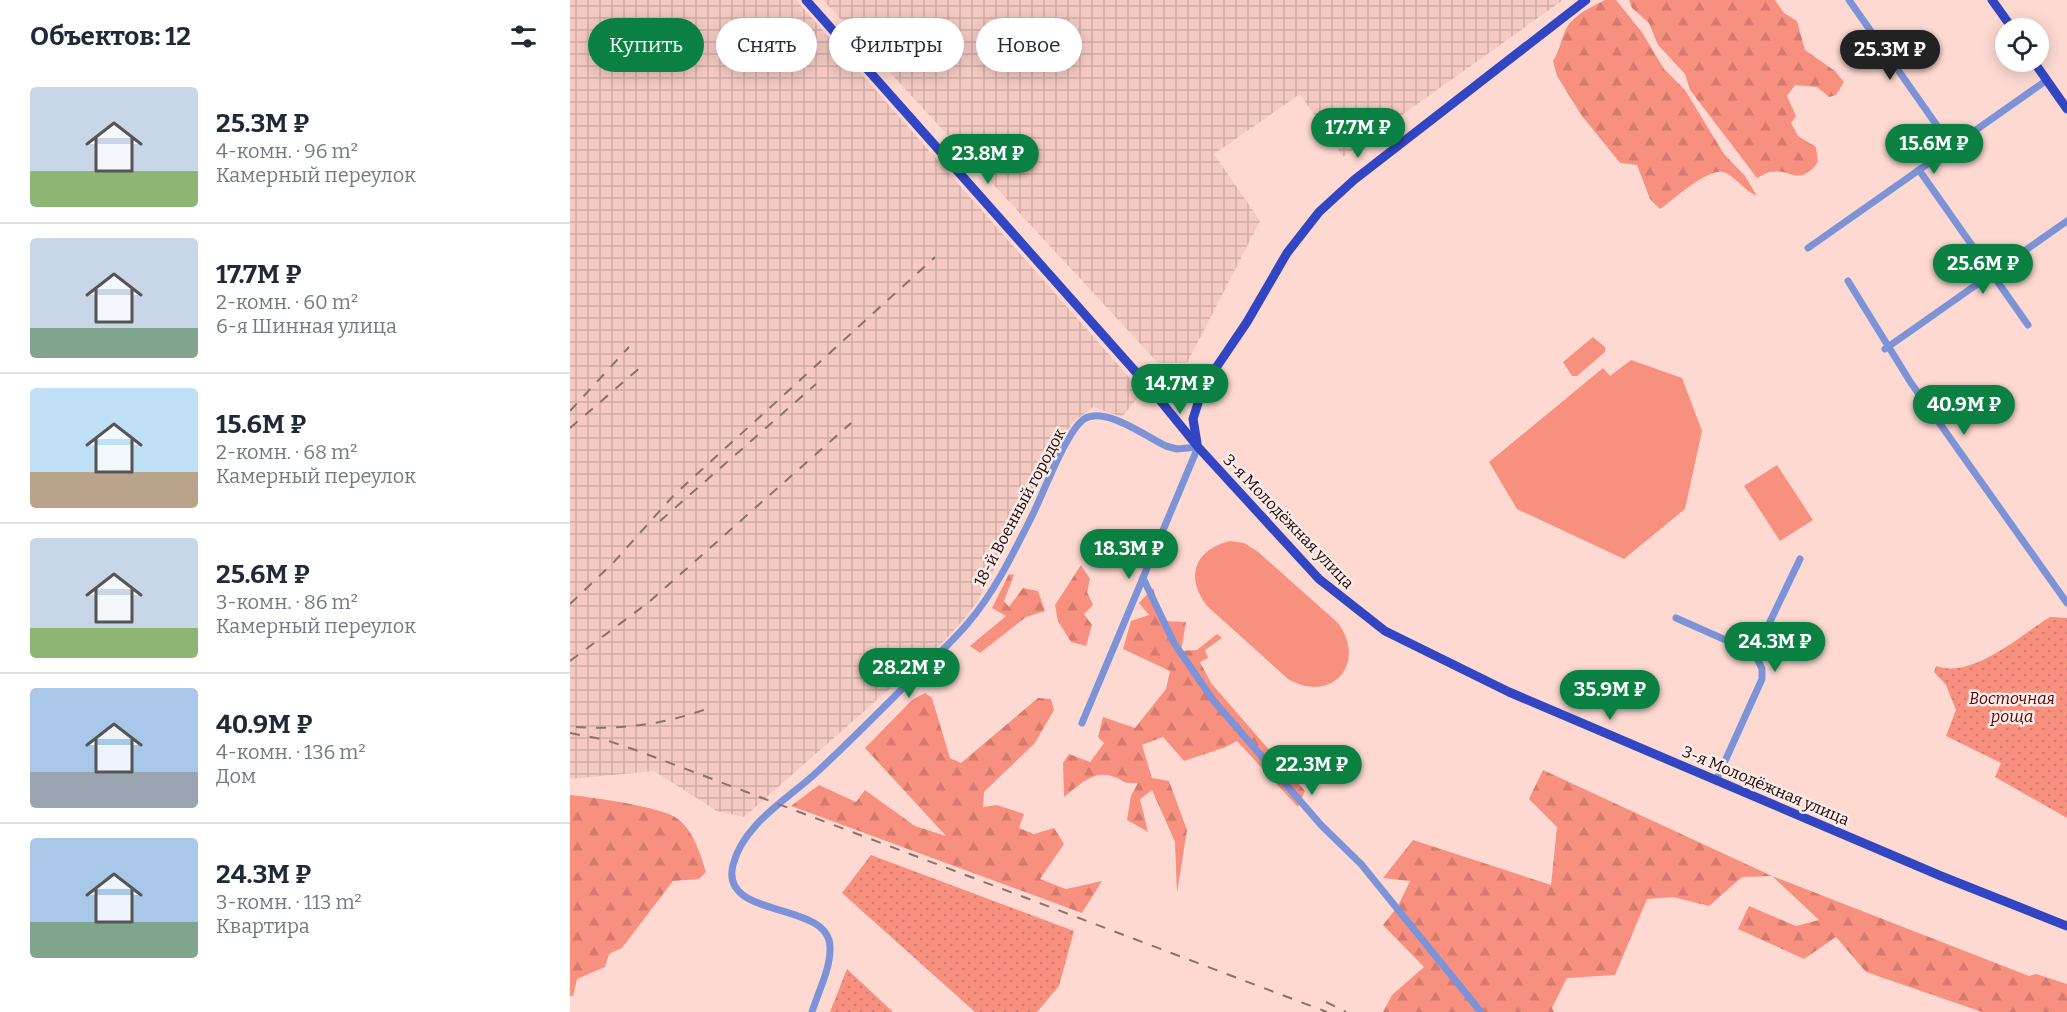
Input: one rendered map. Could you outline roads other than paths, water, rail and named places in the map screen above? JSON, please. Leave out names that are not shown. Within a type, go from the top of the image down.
[{"type":"main road","name":"3-я Молодёжная улица","points":[[806,0],[1149,388],[1198,447],[1319,579],[1385,631],[1509,692],[1988,896],[2067,926]]},
{"type":"main road","points":[[1198,447],[1193,420],[1203,387],[1247,322],[1287,253],[1319,212],[1354,180],[1586,0]]},
{"type":"main road","points":[[1992,0],[2005,18]]},
{"type":"main road","points":[[2041,72],[2067,109]]},
{"type":"main road","points":[[1149,388],[1167,398],[1180,399],[1203,387]]},
{"type":"street","points":[[1849,0],[1952,147]]},
{"type":"street","points":[[1808,249],[2047,80]]},
{"type":"street","points":[[1919,170],[2028,325]]},
{"type":"street","points":[[1886,348],[2067,221]]},
{"type":"street","points":[[1848,281],[1873,317],[1886,348],[2067,603]]},
{"type":"street","name":"18-й Военный городок","points":[[812,1012],[831,946],[820,927],[808,919],[755,903],[736,885],[732,867],[745,840],[756,825],[838,752],[969,623],[1024,532],[1071,436],[1081,422],[1091,415],[1103,414],[1166,446],[1176,449],[1198,447]]},
{"type":"street","points":[[1082,723],[1198,447]]},
{"type":"street","points":[[1755,653],[1800,559]]},
{"type":"street","points":[[1143,578],[1174,643],[1213,700],[1321,825],[1361,864],[1481,1012]]},
{"type":"street","points":[[1676,618],[1755,653],[1762,669],[1762,679],[1716,781]]},
{"type":"railway","points":[[570,604],[613,563],[674,495],[935,257]]},
{"type":"railway","points":[[570,411],[629,347]]},
{"type":"railway","points":[[570,428],[642,366]]},
{"type":"railway","points":[[660,521],[816,384]]},
{"type":"railway","points":[[570,661],[649,602],[851,423]]},
{"type":"railway","points":[[576,727],[610,728],[644,725],[709,708]]},
{"type":"railway","points":[[570,733],[606,740],[641,752],[1327,1012]]},
{"type":"railway","points":[[1326,1002],[1346,1012]]},
{"type":"park label","name":"Восточная роща","points":[[2012,707]]}]
